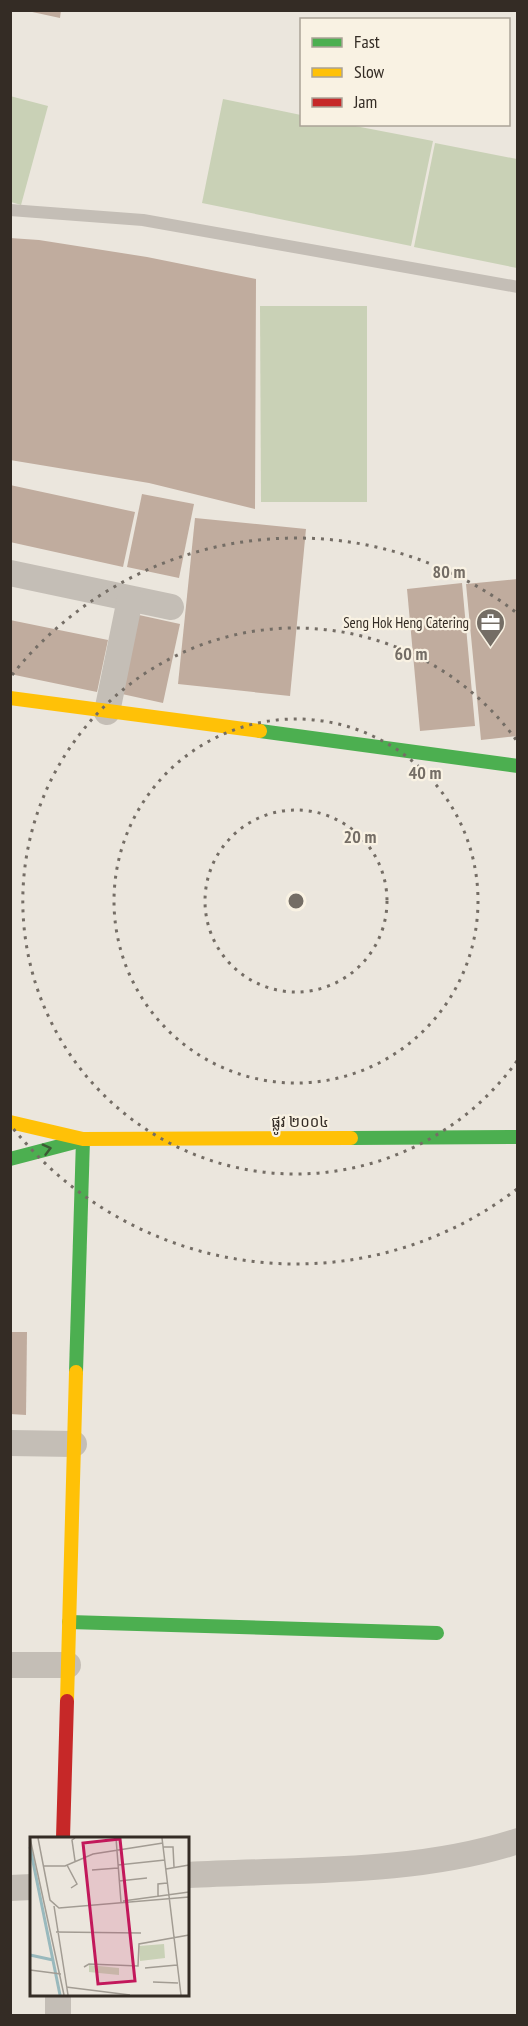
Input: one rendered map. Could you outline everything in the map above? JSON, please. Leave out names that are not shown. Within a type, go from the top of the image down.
[{"type":"street","points":[[10,573],[171,608]]},
{"type":"street","points":[[107,712],[130,598]]},
{"type":"street","points":[[10,698],[518,766]]},
{"type":"street","name":"ផ្លូវ ២០០៤","points":[[10,1122],[83,1139],[518,1137]]},
{"type":"street","points":[[63,1837],[83,1139]]},
{"type":"street","name":"ផ្លូវ ២០០៤","points":[[10,1159],[83,1139]]},
{"type":"street","points":[[10,1443],[74,1444]]},
{"type":"street","points":[[69,1622],[437,1633]]},
{"type":"street","points":[[10,1665],[68,1665]]},
{"type":"street","points":[[189,1875],[410,1864],[489,1850],[518,1840]]},
{"type":"street","points":[[10,1888],[30,1887]]},
{"type":"street","points":[[58,1996],[58,2016]]},
{"type":"lane","points":[[10,210],[143,220],[518,288]]},
{"type":"green space","points":[[10,96],[48,106],[21,205],[11,202]]},
{"type":"green space","points":[[223,99],[300,115],[300,126],[355,126],[433,141],[411,246],[202,203]]},
{"type":"green space","points":[[435,143],[517,159],[517,268],[414,247]]},
{"type":"green space","points":[[260,306],[367,306],[367,502],[261,502]]},
{"type":"building","points":[[23,10],[61,10],[60,18]]},
{"type":"building","points":[[10,238],[39,240],[147,257],[256,279],[255,509],[149,483],[10,460]]},
{"type":"building","points":[[10,485],[135,512],[123,567],[10,542]]},
{"type":"building","points":[[142,494],[194,504],[179,578],[127,567]]},
{"type":"building","points":[[195,518],[306,529],[290,696],[178,684]]},
{"type":"building","points":[[518,579],[518,736],[481,740],[466,584]]},
{"type":"building","points":[[462,583],[475,726],[420,731],[407,589]]},
{"type":"building","points":[[139,615],[180,624],[163,703],[122,694]]},
{"type":"building","points":[[10,620],[108,640],[97,692],[10,674]]},
{"type":"building","points":[[10,1332],[27,1332],[26,1415],[10,1414]]},
{"type":"traffic: fast","points":[[260,731],[518,766]]},
{"type":"traffic: fast","points":[[351,1138],[518,1137]]},
{"type":"traffic: fast","points":[[76,1372],[83,1139]]},
{"type":"traffic: fast","points":[[10,1159],[79,1141]]},
{"type":"traffic: fast","points":[[69,1622],[437,1633]]},
{"type":"traffic: slow","points":[[10,698],[260,731]]},
{"type":"traffic: slow","points":[[10,1122],[83,1139],[351,1138]]},
{"type":"traffic: slow","points":[[67,1701],[76,1372]]},
{"type":"traffic: jam","points":[[63,1837],[67,1701]]},
{"type":"place","name":"Seng Hok Heng Catering","points":[[490,648]]}]
